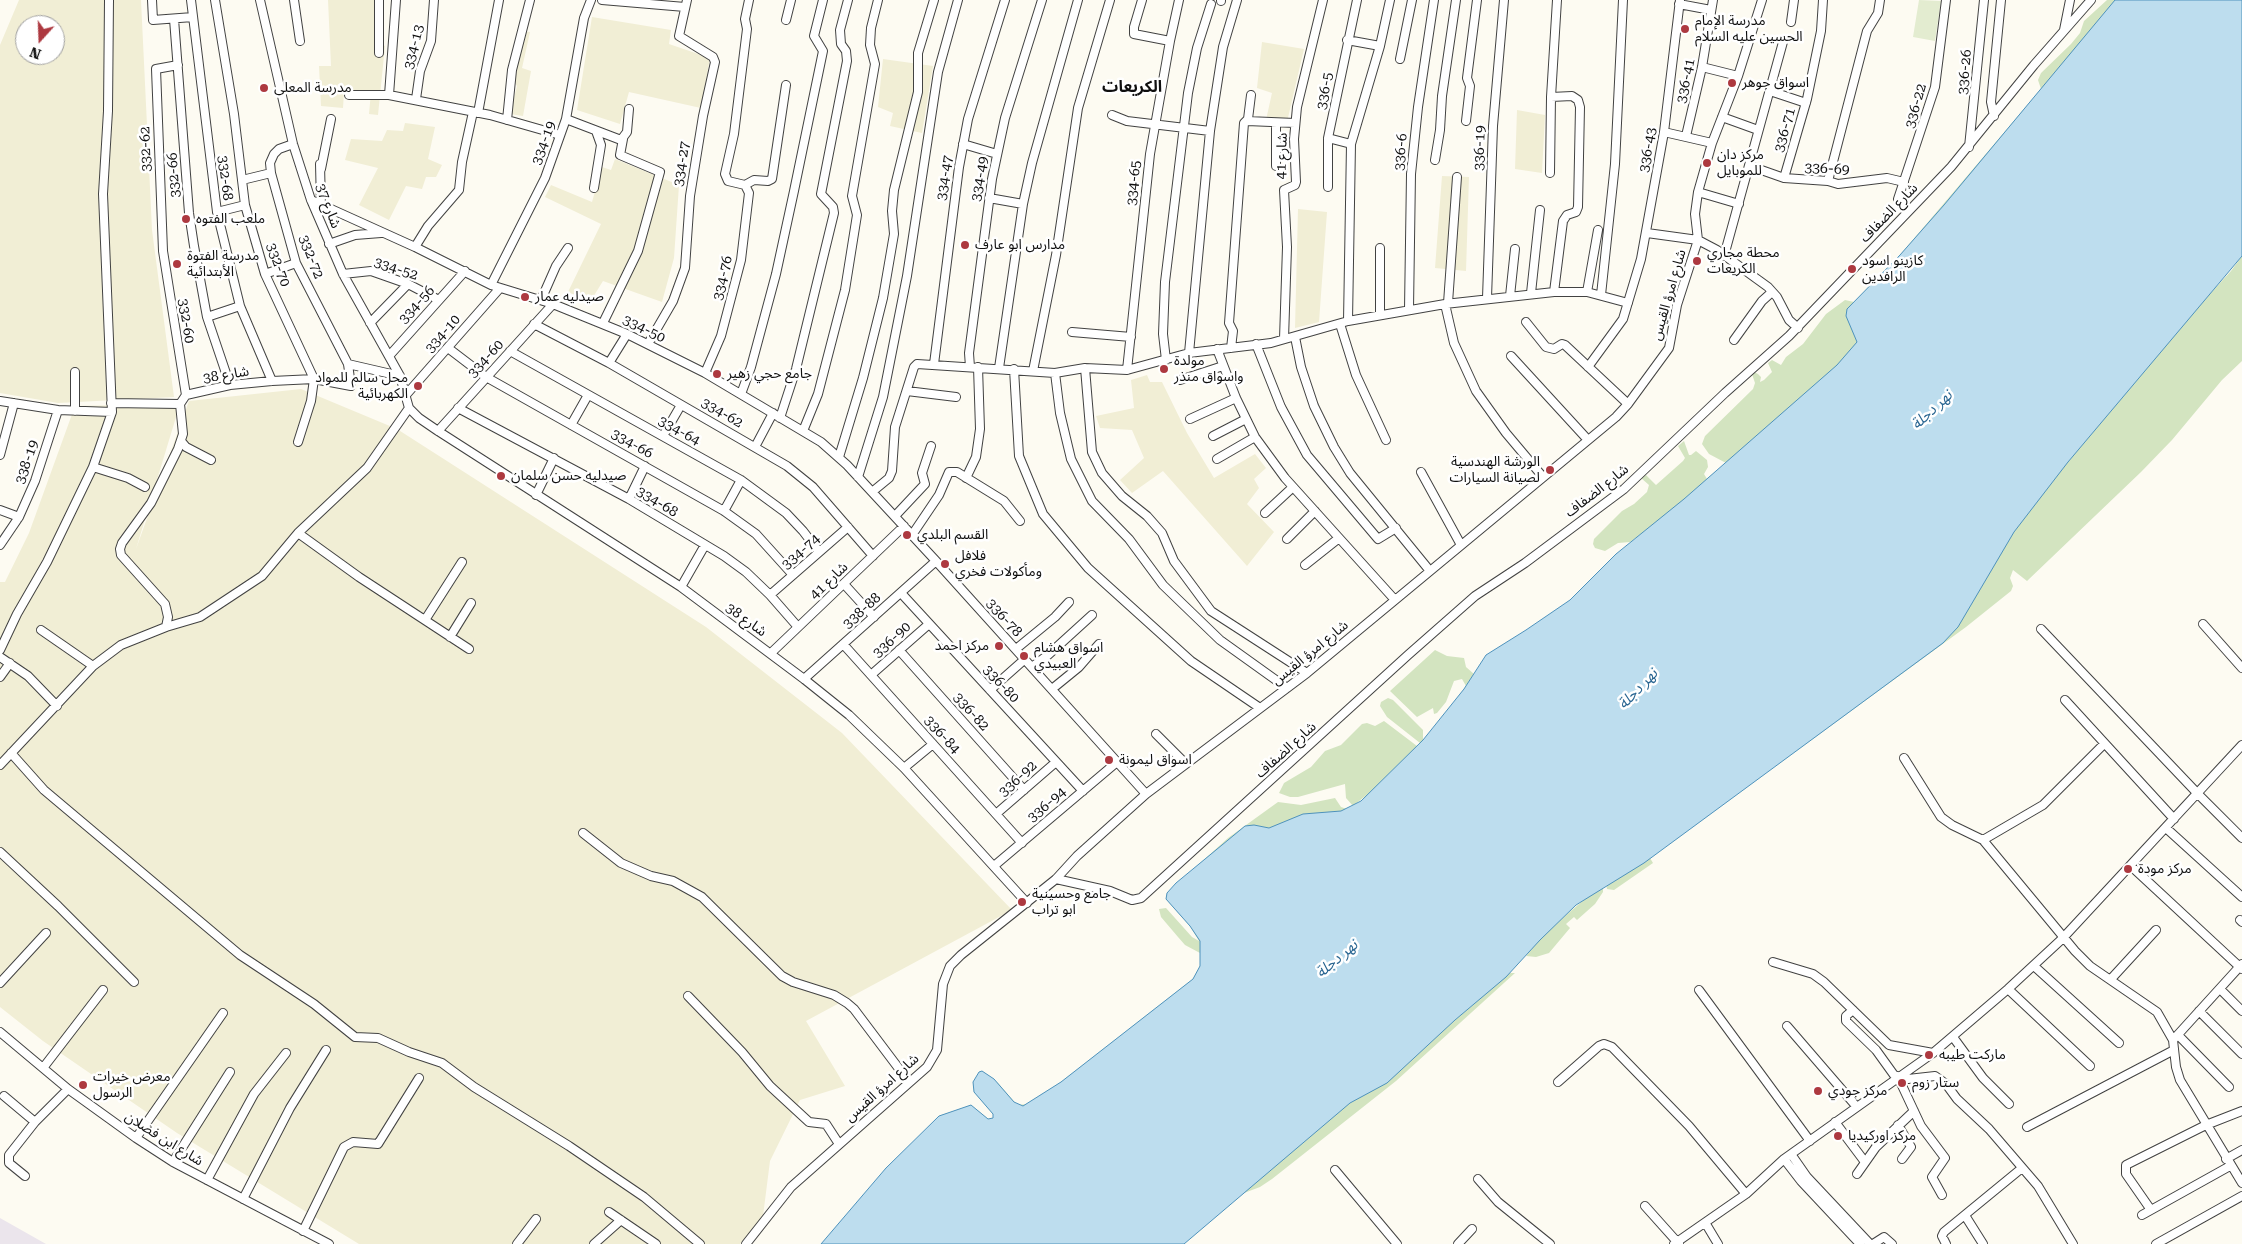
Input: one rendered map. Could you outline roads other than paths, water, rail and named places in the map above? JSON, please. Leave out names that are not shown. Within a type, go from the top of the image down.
[{"type":"street","points":[[0,650],[17,614],[47,562],[93,467],[112,412],[103,194],[108,111],[109,0]]},
{"type":"street","points":[[152,0],[153,20],[193,17]]},
{"type":"street","name":"332-68","points":[[191,0],[217,212],[240,306],[272,381]]},
{"type":"street","name":"332-70","points":[[215,0],[234,114],[245,205],[266,274],[314,379]]},
{"type":"street","name":"شارع 37","points":[[260,0],[293,144],[311,200],[343,274],[400,376],[409,408]]},
{"type":"street","points":[[294,0],[300,41]]},
{"type":"street","points":[[379,0],[379,53]]},
{"type":"street","points":[[389,95],[396,0]]},
{"type":"street","name":"334-13","points":[[416,99],[420,71],[431,42],[434,0]]},
{"type":"street","points":[[415,247],[428,226],[459,190],[462,162],[475,112],[499,0]]},
{"type":"street","points":[[507,120],[512,70],[530,0]]},
{"type":"street","name":"334-19","points":[[491,285],[545,178],[566,118],[584,18],[591,0]]},
{"type":"street","points":[[602,0],[686,4]]},
{"type":"street","points":[[749,0],[745,19],[747,29],[734,134],[725,174],[728,181],[745,185],[754,180],[768,181],[772,179],[786,85]]},
{"type":"street","points":[[786,20],[791,0]]},
{"type":"street","points":[[740,394],[752,367],[776,274],[796,181],[823,51],[814,36],[823,0]]},
{"type":"street","points":[[755,446],[777,415],[796,370],[834,213],[833,208],[821,194],[847,61],[846,51],[841,44],[840,30],[848,0]]},
{"type":"street","points":[[803,431],[818,394],[845,290],[857,215],[852,196],[875,64],[870,45],[871,28],[878,0]]},
{"type":"street","points":[[839,457],[863,378],[883,298],[894,234],[892,211],[894,190],[918,92],[918,53],[934,0]]},
{"type":"street","points":[[858,477],[885,387],[907,276],[936,81],[958,0]]},
{"type":"street","name":"334-47","points":[[934,364],[963,144],[968,119],[1005,0]]},
{"type":"street","name":"334-49","points":[[966,478],[976,457],[980,430],[974,367],[969,353],[989,198],[1005,118],[1042,0]]},
{"type":"street","points":[[999,368],[1023,204],[1032,163],[1078,0]]},
{"type":"street","points":[[1033,371],[1056,255],[1078,108],[1110,0]]},
{"type":"street","points":[[1142,0],[1134,27],[1134,34],[1170,40]]},
{"type":"street","name":"334-65","points":[[1127,370],[1150,154],[1179,0]]},
{"type":"street","points":[[1189,353],[1210,131],[1223,47],[1237,0]]},
{"type":"street","name":"شارع 41","points":[[1284,339],[1287,247],[1284,190],[1295,185],[1296,182],[1294,139],[1296,123],[1323,0]]},
{"type":"street","name":"336-5","points":[[1328,187],[1328,138],[1347,40],[1357,0]]},
{"type":"street","points":[[1386,440],[1356,374],[1344,322],[1351,144],[1380,46],[1390,0]]},
{"type":"street","points":[[1400,59],[1412,0]]},
{"type":"street","name":"336-6","points":[[1409,308],[1411,174],[1418,107],[1434,0]]},
{"type":"street","points":[[1435,160],[1456,0]]},
{"type":"street","points":[[1466,121],[1470,86],[1467,78],[1477,0]]},
{"type":"street","name":"336-19","points":[[1487,298],[1493,126],[1504,0]]},
{"type":"street","points":[[1550,173],[1551,97],[1557,0]]},
{"type":"street","points":[[1601,295],[1614,164],[1623,0]]},
{"type":"street","name":"336-41","points":[[1686,136],[1702,67],[1713,0]]},
{"type":"street","name":"شارع امرؤ القيس","points":[[746,1244],[790,1187],[927,1067],[937,1050],[942,984],[950,966],[961,955],[1056,879],[1077,856],[1146,794],[1307,673],[1588,440],[1628,404],[1669,348],[1677,305],[1698,240],[1695,214],[1698,192],[1712,143],[1738,76],[1762,0]]},
{"type":"street","points":[[1791,22],[1794,0]]},
{"type":"street","name":"336-71","points":[[1784,178],[1806,103],[1821,31],[1823,0]]},
{"type":"street","points":[[1828,181],[1867,31],[1878,13],[1880,0]]},
{"type":"street","name":"336-22","points":[[1907,212],[1898,199],[1935,87],[1946,0]]},
{"type":"street","name":"336-26","points":[[1969,147],[1984,0]]},
{"type":"street","points":[[1994,116],[1990,102],[2001,0]]},
{"type":"street","points":[[2064,32],[2070,0]]},
{"type":"street","name":"شارع الضفاف","points":[[1056,879],[1110,891],[1132,900],[1141,898],[1475,596],[1525,563],[1624,489],[1798,328],[1969,147],[2034,65],[2091,0]]},
{"type":"street","points":[[1680,2],[1711,10]]},
{"type":"street","name":"336-43","points":[[1588,367],[1623,319],[1647,233],[1664,132],[1680,2]]},
{"type":"street","name":"334-27","points":[[648,344],[673,301],[685,268],[690,196],[715,62],[707,53],[679,36],[686,4]]},
{"type":"street","points":[[1166,360],[1163,334],[1165,282],[1184,128],[1197,48],[1211,4]]},
{"type":"street","points":[[380,9],[396,9]]},
{"type":"street","name":"332-66","points":[[174,19],[189,212],[207,317],[230,385]]},
{"type":"street","points":[[1347,40],[1380,46]]},
{"type":"street","points":[[1724,256],[1783,42]]},
{"type":"street","name":"332-62","points":[[163,251],[156,69],[178,65]]},
{"type":"street","points":[[1702,67],[1738,76]]},
{"type":"street","points":[[1770,91],[1806,103]]},
{"type":"street","points":[[350,95],[389,95],[416,99],[507,120],[560,135]]},
{"type":"street","points":[[1231,348],[1233,331],[1229,323],[1244,123],[1247,121],[1251,95]]},
{"type":"street","points":[[1551,97],[1572,96],[1578,100],[1580,107],[1578,207],[1576,212],[1567,215],[1563,221],[1554,292]]},
{"type":"street","points":[[603,323],[638,252],[660,172],[620,155],[623,139],[627,132],[629,109]]},
{"type":"street","points":[[1112,116],[1127,121],[1210,131]]},
{"type":"street","points":[[1722,117],[1758,130]]},
{"type":"street","points":[[566,118],[616,139],[623,139]]},
{"type":"street","points":[[321,169],[331,119]]},
{"type":"street","points":[[1247,121],[1296,123]]},
{"type":"street","points":[[1276,123],[1276,166]]},
{"type":"street","points":[[594,188],[601,145],[596,131]]},
{"type":"street","points":[[1664,132],[1712,143]]},
{"type":"street","points":[[1328,138],[1351,144]]},
{"type":"street","points":[[242,180],[271,173],[270,162],[274,154],[279,149],[293,144]]},
{"type":"street","points":[[963,144],[997,154]]},
{"type":"street","points":[[320,154],[321,205]]},
{"type":"street","name":"336-69","points":[[1750,166],[1784,178],[1828,181],[1838,184],[1887,178],[1904,182]]},
{"type":"street","name":"332-72","points":[[271,173],[296,263],[348,364],[350,386]]},
{"type":"street","points":[[1457,177],[1447,304],[1454,343],[1476,391],[1506,433],[1543,477]]},
{"type":"street","name":"334-76","points":[[705,374],[723,328],[741,260],[749,192],[745,185]]},
{"type":"street","points":[[1698,192],[1739,204]]},
{"type":"street","points":[[989,198],[1023,204]]},
{"type":"street","name":"334-50","points":[[311,200],[415,247],[491,285],[553,304],[603,323],[705,374],[803,431],[839,457],[904,526]]},
{"type":"street","points":[[217,212],[245,205]]},
{"type":"street","points":[[1532,293],[1540,210]]},
{"type":"street","points":[[1587,292],[1598,230]]},
{"type":"street","points":[[329,244],[355,236],[384,233]]},
{"type":"street","points":[[1647,233],[1698,240],[1724,256],[1762,282],[1772,292],[1789,320],[1798,328]]},
{"type":"street","points":[[540,300],[556,266],[568,248]]},
{"type":"street","points":[[1380,248],[1380,315]]},
{"type":"street","points":[[1510,296],[1515,249]]},
{"type":"street","name":"332-60","points":[[163,251],[186,394]]},
{"type":"street","points":[[266,274],[296,263]]},
{"type":"street","name":"334-52","points":[[343,274],[371,271],[408,284],[439,300]]},
{"type":"street","name":"334-56","points":[[389,356],[465,271]]},
{"type":"street","points":[[370,323],[408,284]]},
{"type":"street","name":"334-10","points":[[406,396],[500,288]]},
{"type":"street","points":[[872,492],[889,478],[892,472],[895,427],[914,367],[917,364],[1055,373],[1085,368],[1127,370],[1189,353],[1284,339],[1344,322],[1409,308],[1554,292],[1587,292],[1628,303]]},
{"type":"street","points":[[1734,340],[1762,301],[1772,292]]},
{"type":"street","name":"334-60","points":[[438,431],[553,304]]},
{"type":"street","points":[[207,317],[240,306]]},
{"type":"street","points":[[1526,322],[1546,347],[1554,349],[1562,344],[1565,345],[1628,404]]},
{"type":"street","name":"334-62","points":[[534,324],[609,364],[788,466],[813,487],[873,556]]},
{"type":"street","points":[[1072,332],[1131,337]]},
{"type":"street","points":[[609,364],[627,334]]},
{"type":"street","points":[[1295,336],[1301,367],[1314,406],[1334,447],[1350,473],[1430,571]]},
{"type":"street","points":[[1256,344],[1281,407],[1307,455],[1378,539],[1396,528]]},
{"type":"street","name":"334-66","points":[[448,348],[486,377],[724,511],[756,534],[793,575]]},
{"type":"street","points":[[1217,349],[1236,398],[1255,437],[1293,486],[1395,600]]},
{"type":"street","name":"334-64","points":[[510,351],[741,480],[786,513],[819,552]]},
{"type":"street","points":[[1511,356],[1588,440]]},
{"type":"street","points":[[348,364],[400,376]]},
{"type":"street","points":[[1180,380],[1223,366]]},
{"type":"street","points":[[1085,368],[1092,452],[1102,473],[1122,496],[1147,516],[1162,533],[1174,561],[1211,611],[1307,673]]},
{"type":"street","points":[[1014,370],[1019,456],[1043,514],[1088,568],[1184,654],[1260,708]]},
{"type":"street","points":[[74,411],[75,372]]},
{"type":"street","points":[[1055,373],[1060,413],[1071,459],[1092,501],[1129,539],[1163,585],[1220,640],[1287,688]]},
{"type":"street","points":[[298,442],[311,401],[314,379]]},
{"type":"street","name":"شارع 38","points":[[180,404],[186,394],[230,385],[314,379],[350,386]]},
{"type":"street","points":[[907,390],[956,397]]},
{"type":"street","points":[[572,425],[588,395]]},
{"type":"street","points":[[1190,419],[1236,398]]},
{"type":"street","points":[[0,401],[58,410],[112,412]]},
{"type":"street","points":[[0,456],[14,403]]},
{"type":"street","points":[[112,403],[180,404],[183,426],[181,441],[151,503],[120,546],[121,555],[165,604],[168,617],[166,627]]},
{"type":"street","points":[[663,436],[682,405]]},
{"type":"street","points":[[0,765],[93,666],[121,645],[166,627],[200,617],[262,576],[298,533],[367,468],[409,408]]},
{"type":"street","name":"شارع 38","points":[[409,408],[419,418],[438,431],[681,588],[771,653],[849,715],[904,768],[1027,903]]},
{"type":"street","name":"334-68","points":[[458,408],[554,458],[705,545],[746,572],[770,595],[798,627]]},
{"type":"street","name":"338-19","points":[[0,545],[19,517],[35,481],[58,410]]},
{"type":"street","points":[[1214,436],[1246,419]]},
{"type":"street","points":[[1217,459],[1255,437]]},
{"type":"street","points":[[181,441],[186,447],[211,460]]},
{"type":"street","points":[[895,516],[925,484],[922,473],[931,446]]},
{"type":"street","points":[[536,495],[554,458]]},
{"type":"street","points":[[629,500],[645,466]]},
{"type":"street","points":[[93,467],[128,478],[145,487]]},
{"type":"street","points":[[912,535],[939,495],[949,472],[957,472],[1004,501],[1020,521]]},
{"type":"street","points":[[1421,472],[1461,545]]},
{"type":"street","points":[[724,511],[741,480]]},
{"type":"street","points":[[1266,513],[1293,486]]},
{"type":"street","points":[[0,510],[19,517]]},
{"type":"street","points":[[1287,539],[1315,511]]},
{"type":"street","name":"شارع 41","points":[[771,653],[904,526]]},
{"type":"street","name":"336-78","points":[[904,526],[1146,794]]},
{"type":"street","name":"334-74","points":[[770,595],[848,527]]},
{"type":"street","points":[[298,533],[360,577],[469,649]]},
{"type":"street","points":[[1305,565],[1339,538]]},
{"type":"street","points":[[681,588],[705,545]]},
{"type":"street","name":"338-88","points":[[804,679],[936,561]]},
{"type":"street","points":[[425,620],[462,562]]},
{"type":"street","points":[[844,584],[874,617]]},
{"type":"street","name":"336-80","points":[[901,593],[1083,791]]},
{"type":"street","points":[[1016,649],[1055,617],[1069,602]]},
{"type":"street","points":[[450,637],[471,603]]},
{"type":"street","points":[[1032,667],[1092,615]]},
{"type":"street","name":"336-90","points":[[871,675],[929,624]]},
{"type":"street","points":[[2203,624],[2242,668]]},
{"type":"street","points":[[2041,629],[2242,838]]},
{"type":"street","points":[[41,630],[93,666]]},
{"type":"street","name":"336-84","points":[[843,644],[1022,843]]},
{"type":"street","points":[[1052,689],[1079,667],[1099,644]]},
{"type":"street","name":"336-82","points":[[899,650],[1024,790]]},
{"type":"street","points":[[0,657],[28,676],[57,706]]},
{"type":"street","points":[[990,690],[1025,659]]},
{"type":"street","points":[[0,677],[10,663]]},
{"type":"street","points":[[2065,700],[2174,819]]},
{"type":"street","points":[[1156,734],[1186,764]]},
{"type":"street","points":[[904,768],[933,744]]},
{"type":"street","points":[[1983,840],[2043,805],[2104,744]]},
{"type":"street","points":[[1645,1206],[1677,1243],[1746,1194],[1787,1156],[1933,1053],[2008,989],[2062,939],[2242,746]]},
{"type":"street","points":[[11,753],[44,790],[240,955],[314,1004],[355,1037],[381,1040],[408,1052],[442,1063],[474,1087],[569,1146],[644,1197],[700,1244]]},
{"type":"street","points":[[1904,758],[1941,818],[1983,840],[2062,939],[2090,966],[2157,1012],[2175,1038],[2229,1087]]},
{"type":"street","name":"336-92","points":[[996,814],[1056,762]]},
{"type":"street","name":"336-94","points":[[994,866],[1117,762]]},
{"type":"street","points":[[2166,828],[2242,897]]},
{"type":"street","points":[[584,833],[621,863],[651,876],[673,882],[702,897],[746,942],[788,979],[834,995],[847,1003],[854,1009],[909,1082]]},
{"type":"street","points":[[0,852],[58,906],[134,982]]},
{"type":"street","points":[[2131,866],[2241,967],[2175,1038],[2174,1050],[2180,1080],[2242,1183]]},
{"type":"street","points":[[2111,979],[2156,930]]},
{"type":"street","points":[[0,983],[46,933]]},
{"type":"street","points":[[1773,962],[1813,974],[1824,982],[1890,1045],[1933,1053]]},
{"type":"street","points":[[2034,966],[2119,1043]]},
{"type":"street","points":[[2008,989],[2090,1066]]},
{"type":"street","points":[[2220,989],[2242,1012]]},
{"type":"street","points":[[43,1068],[103,990]]},
{"type":"street","points":[[1699,990],[1810,1141]]},
{"type":"street","points":[[688,996],[742,1052],[770,1086],[809,1122],[826,1124],[839,1144]]},
{"type":"street","points":[[1853,1010],[1846,1016],[1846,1021],[1866,1038],[1891,1072],[1898,1077],[1908,1079],[1935,1076],[1940,1080],[2038,1186],[2073,1244]]},
{"type":"street","points":[[2199,1011],[2242,1054]]},
{"type":"street","points":[[136,1138],[166,1098],[223,1013]]},
{"type":"street","points":[[1787,1026],[1856,1106]]},
{"type":"street","name":"شارع ابن فضلان","points":[[0,1032],[68,1089],[173,1162],[329,1244]]},
{"type":"street","points":[[1953,1037],[1983,1078],[2009,1104]]},
{"type":"street","points":[[1558,1082],[1599,1046],[1604,1044],[1612,1047],[1689,1126],[1746,1194]]},
{"type":"street","points":[[244,1199],[290,1108],[326,1050]]},
{"type":"street","points":[[2027,1127],[2174,1050]]},
{"type":"street","points":[[206,1180],[254,1094],[286,1053]]},
{"type":"street","points":[[173,1162],[230,1072]]},
{"type":"street","points":[[1898,1077],[1914,1111],[1945,1158],[1932,1177],[1942,1195]]},
{"type":"street","points":[[303,1231],[344,1147],[352,1142],[378,1144],[419,1078]]},
{"type":"street","points":[[25,1176],[9,1163],[8,1158],[35,1122],[68,1089]]},
{"type":"street","points":[[4,1096],[35,1122]]},
{"type":"street","points":[[1858,1174],[1876,1147],[1914,1111]]},
{"type":"street","points":[[2150,1210],[2126,1174],[2126,1165],[2206,1125],[2242,1111]]},
{"type":"street","points":[[1835,1122],[1865,1162]]},
{"type":"street","points":[[1898,1125],[1911,1147],[1902,1159]]},
{"type":"street","points":[[2142,1215],[2228,1162],[2242,1150]]},
{"type":"street","points":[[1787,1156],[1801,1181],[1860,1244]]},
{"type":"street","points":[[1787,1156],[1871,1244],[1884,1236],[1892,1244]]},
{"type":"street","points":[[1946,1244],[1942,1236],[1944,1232],[1966,1217],[2022,1168]]},
{"type":"street","points":[[1335,1170],[1398,1244]]},
{"type":"street","points":[[1478,1179],[1498,1202],[1550,1244]]},
{"type":"street","points":[[2156,1244],[2242,1196]]},
{"type":"street","points":[[609,1212],[656,1244]]},
{"type":"street","points":[[1966,1217],[1982,1244]]},
{"type":"street","points":[[517,1244],[536,1219]]},
{"type":"street","points":[[594,1244],[621,1220]]},
{"type":"street","points":[[1706,1224],[1718,1244]]},
{"type":"street","points":[[1458,1244],[1472,1230]]},
{"type":"water","name":"نهر دجلة","points":[[2115,0],[2242,0],[2242,256],[2068,462],[2014,532],[1958,627],[1943,643],[1644,863],[1576,905],[1506,977],[1455,1020],[1387,1083],[1350,1103],[1184,1244],[821,1244],[886,1168],[939,1116],[971,1105],[988,1119],[993,1118],[993,1114],[974,1092],[973,1082],[979,1072],[982,1071],[994,1079],[1014,1102],[1023,1106],[1061,1082],[1193,979],[1200,966],[1200,941],[1190,926],[1166,899],[1167,893],[1176,883],[1245,826],[1254,825],[1269,828],[1303,814],[1341,811],[1361,801],[1423,740],[1464,689],[1486,655],[1570,600],[1616,554],[1684,499],[1837,365],[1857,342],[1846,316],[1847,309],[1900,255],[1944,205]]},
{"type":"place","name":"مدرسة الإمام الحسين عليه السلام","points":[[1685,29]]},
{"type":"place","name":"اسواق جوهر","points":[[1732,83]]},
{"type":"place","name":"مدرسة المعلى","points":[[264,88]]},
{"type":"place","name":"مركز دان للموبايل","points":[[1707,163]]},
{"type":"place","name":"ملعب الفتوه","points":[[186,219]]},
{"type":"place","name":"مدارس ابو عارف","points":[[965,245]]},
{"type":"place","name":"محطة مجاري الكريعات","points":[[1697,261]]},
{"type":"place","name":"مدرسة الفتوة الأبتدائية","points":[[177,264]]},
{"type":"place","name":"كازينو اسود الرافدين","points":[[1852,269]]},
{"type":"place","name":"صيدليه عمار","points":[[525,297]]},
{"type":"place","name":"مولدة واسواق منذر","points":[[1164,369]]},
{"type":"place","name":"جامع حجي زهير","points":[[717,374]]},
{"type":"place","name":"محل سالم للمواد الكهربائية","points":[[418,386]]},
{"type":"place","name":"الورشة الهندسية لصيانة السيارات","points":[[1550,470]]},
{"type":"place","name":"صيدليه حسن سلمان","points":[[501,476]]},
{"type":"place","name":"القسم البلدي","points":[[907,535]]},
{"type":"place","name":"فلافل ومأكولات فخري","points":[[945,564]]},
{"type":"place","name":"مركز احمد","points":[[999,646]]},
{"type":"place","name":"اسواق هشام العبيدي","points":[[1024,656]]},
{"type":"place","name":"اسواق ليمونة","points":[[1109,760]]},
{"type":"place","name":"مركز مودة","points":[[2128,869]]},
{"type":"place","name":"جامع وحسينية ابو تراب","points":[[1022,902]]},
{"type":"place","name":"ماركت طيبه","points":[[1929,1055]]},
{"type":"place","name":"ستار زوم","points":[[1902,1083]]},
{"type":"place","name":"معرض خيرات الرسول","points":[[83,1085]]},
{"type":"place","name":"مركز جودي","points":[[1818,1091]]},
{"type":"place","name":"مركز اوركيديا","points":[[1838,1136]]},
{"type":"district","name":"الكريعات","points":[[1132,87]]}]
